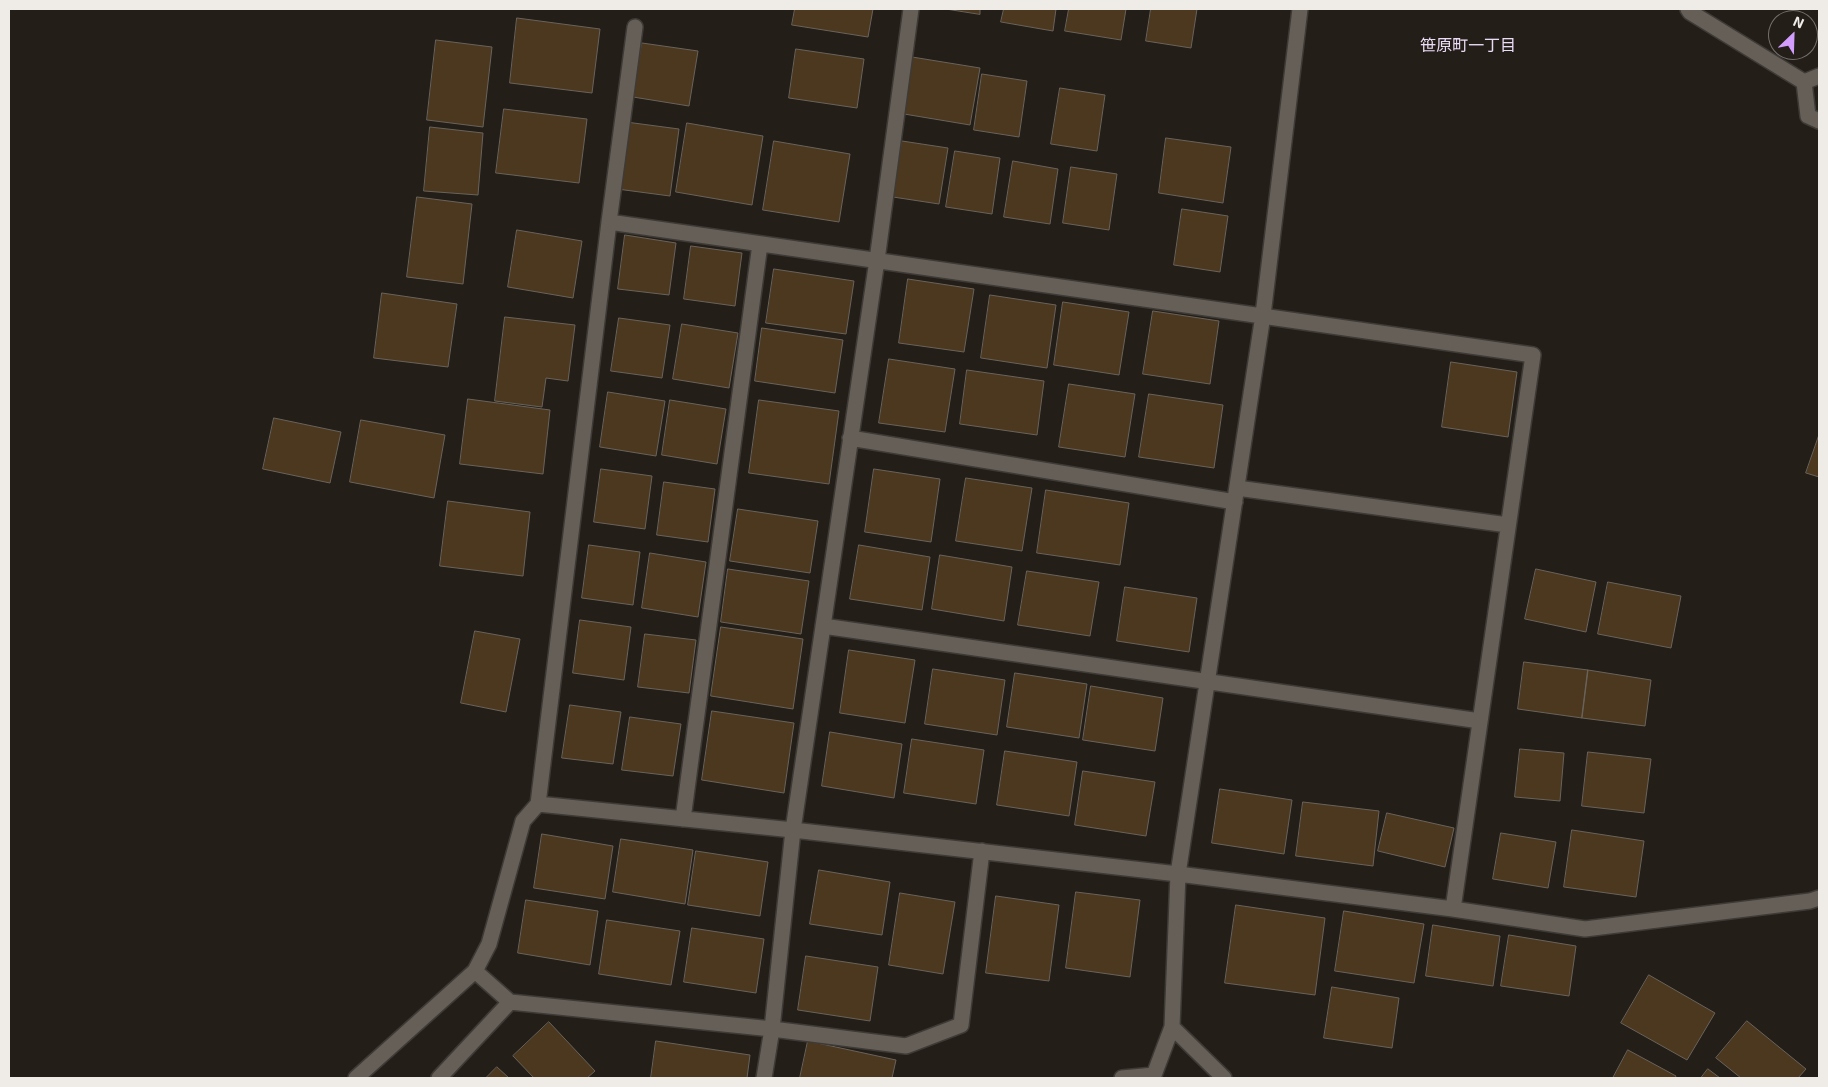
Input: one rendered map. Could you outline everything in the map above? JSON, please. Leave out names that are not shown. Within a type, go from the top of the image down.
[{"type":"street","points":[[764,1078],[772,1029],[793,830],[877,260],[911,9]]},
{"type":"street","points":[[1122,1078],[1154,1075],[1172,1027],[1178,874],[1263,315],[1300,9]]},
{"type":"street","points":[[1688,9],[1804,82]]},
{"type":"street","points":[[356,1078],[475,971],[490,944],[523,821],[538,804],[609,222],[636,27]]},
{"type":"street","points":[[1804,82],[1819,76]]},
{"type":"street","points":[[1804,82],[1808,116],[1819,121]]},
{"type":"street","points":[[609,222],[1532,355],[1453,909]]},
{"type":"street","points":[[683,819],[760,244]]},
{"type":"street","points":[[850,438],[1236,495],[1508,525]]},
{"type":"street","points":[[823,626],[1480,721]]},
{"type":"street","points":[[538,804],[793,830],[1178,874],[1453,909],[1585,929],[1810,901],[1819,898]]},
{"type":"street","points":[[475,971],[510,1002],[772,1029],[906,1046],[961,1025],[982,852]]},
{"type":"street","points":[[439,1078],[510,1002]]},
{"type":"street","points":[[1172,1027],[1224,1078]]},
{"type":"building","points":[[795,9],[873,9],[868,37],[792,25]]},
{"type":"building","points":[[946,9],[980,9],[980,14]]},
{"type":"building","points":[[1004,9],[1056,9],[1053,31],[1001,22]]},
{"type":"building","points":[[1069,9],[1126,9],[1121,40],[1065,31]]},
{"type":"building","points":[[1151,9],[1197,9],[1191,48],[1146,41]]},
{"type":"building","points":[[517,18],[600,29],[592,93],[510,83]]},
{"type":"building","points":[[436,40],[492,47],[483,127],[427,120]]},
{"type":"building","points":[[642,43],[698,51],[689,106],[633,97]]},
{"type":"building","points":[[796,49],[864,59],[857,108],[789,98]]},
{"type":"building","points":[[912,57],[980,68],[970,125],[904,114]]},
{"type":"building","points":[[982,74],[1027,81],[1019,137],[974,130]]},
{"type":"building","points":[[1060,88],[1105,95],[1097,151],[1051,144]]},
{"type":"building","points":[[504,109],[587,119],[579,183],[496,173]]},
{"type":"building","points":[[626,122],[679,129],[670,196],[617,189]]},
{"type":"building","points":[[687,123],[763,136],[752,205],[676,192]]},
{"type":"building","points":[[430,127],[483,133],[478,195],[424,191]]},
{"type":"building","points":[[1166,138],[1231,147],[1223,203],[1159,193]]},
{"type":"building","points":[[774,141],[850,154],[839,222],[763,210]]},
{"type":"building","points":[[902,141],[948,148],[939,204],[893,197]]},
{"type":"building","points":[[955,151],[1000,158],[992,214],[946,207]]},
{"type":"building","points":[[1013,161],[1058,169],[1050,224],[1004,217]]},
{"type":"building","points":[[1071,167],[1117,174],[1109,230],[1063,223]]},
{"type":"building","points":[[417,197],[472,204],[463,284],[407,277]]},
{"type":"building","points":[[1182,209],[1228,216],[1220,272],[1174,265]]},
{"type":"building","points":[[517,230],[582,241],[573,298],[508,287]]},
{"type":"building","points":[[625,235],[676,243],[669,295],[618,289]]},
{"type":"building","points":[[691,246],[742,253],[735,306],[684,299]]},
{"type":"building","points":[[774,269],[854,281],[846,334],[766,323]]},
{"type":"building","points":[[908,279],[974,289],[964,352],[899,343]]},
{"type":"building","points":[[382,293],[457,304],[448,367],[374,358]]},
{"type":"building","points":[[990,295],[1056,305],[1047,368],[981,358]]},
{"type":"building","points":[[1063,302],[1129,312],[1119,375],[1054,365]]},
{"type":"building","points":[[1153,311],[1219,321],[1210,384],[1143,374]]},
{"type":"building","points":[[505,317],[575,325],[568,381],[546,378],[542,407],[495,401]]},
{"type":"building","points":[[619,318],[670,325],[662,378],[611,371]]},
{"type":"building","points":[[682,324],[738,333],[729,388],[673,379]]},
{"type":"building","points":[[762,328],[843,340],[835,393],[755,381]]},
{"type":"building","points":[[889,359],[955,369],[945,432],[879,423]]},
{"type":"building","points":[[1451,362],[1517,372],[1508,437],[1442,427]]},
{"type":"building","points":[[967,370],[1044,381],[1037,435],[960,424]]},
{"type":"building","points":[[1069,384],[1135,394],[1125,457],[1059,447]]},
{"type":"building","points":[[608,392],[665,401],[656,456],[600,447]]},
{"type":"building","points":[[1149,394],[1223,405],[1214,468],[1139,457]]},
{"type":"building","points":[[468,399],[550,410],[543,474],[460,464]]},
{"type":"building","points":[[670,400],[726,409],[717,464],[662,455]]},
{"type":"building","points":[[759,400],[839,411],[829,484],[749,473]]},
{"type":"building","points":[[274,418],[341,432],[330,483],[263,469]]},
{"type":"building","points":[[361,420],[445,435],[434,498],[350,482]]},
{"type":"building","points":[[1819,435],[1819,477],[1806,473]]},
{"type":"building","points":[[601,469],[652,476],[645,529],[594,522]]},
{"type":"building","points":[[874,469],[940,479],[931,542],[865,532]]},
{"type":"building","points":[[966,478],[1032,488],[1022,551],[956,541]]},
{"type":"building","points":[[664,482],[715,489],[708,542],[657,535]]},
{"type":"building","points":[[1046,490],[1129,503],[1120,565],[1037,553]]},
{"type":"building","points":[[448,501],[530,512],[523,576],[440,566]]},
{"type":"building","points":[[738,509],[818,521],[810,573],[730,561]]},
{"type":"building","points":[[589,545],[640,552],[633,605],[582,598]]},
{"type":"building","points":[[859,545],[930,557],[922,610],[850,599]]},
{"type":"building","points":[[650,553],[706,562],[698,617],[642,608]]},
{"type":"building","points":[[940,555],[1012,567],[1004,621],[932,609]]},
{"type":"building","points":[[728,569],[809,581],[801,634],[721,622]]},
{"type":"building","points":[[1536,569],[1596,582],[1586,632],[1525,619]]},
{"type":"building","points":[[1027,571],[1099,582],[1090,636],[1018,625]]},
{"type":"building","points":[[1608,582],[1681,596],[1671,648],[1598,634]]},
{"type":"building","points":[[1125,587],[1197,598],[1189,652],[1117,641]]},
{"type":"building","points":[[580,620],[631,627],[624,680],[573,673]]},
{"type":"building","points":[[721,627],[803,639],[793,709],[711,696]]},
{"type":"building","points":[[475,631],[520,639],[506,712],[461,703]]},
{"type":"building","points":[[645,634],[696,640],[689,693],[638,687]]},
{"type":"building","points":[[849,650],[915,660],[905,723],[840,713]]},
{"type":"building","points":[[1524,662],[1588,670],[1582,718],[1518,709]]},
{"type":"building","points":[[933,669],[1005,680],[997,735],[925,724]]},
{"type":"building","points":[[1588,670],[1651,680],[1645,726],[1582,718]]},
{"type":"building","points":[[1015,673],[1087,684],[1079,738],[1007,727]]},
{"type":"building","points":[[1091,686],[1163,698],[1155,751],[1083,740]]},
{"type":"building","points":[[570,705],[621,712],[613,764],[562,758]]},
{"type":"building","points":[[712,711],[794,723],[784,793],[702,780]]},
{"type":"building","points":[[630,717],[681,724],[673,776],[622,770]]},
{"type":"building","points":[[830,732],[902,744],[894,798],[822,786]]},
{"type":"building","points":[[912,739],[984,750],[976,804],[904,793]]},
{"type":"building","points":[[1520,749],[1564,753],[1560,801],[1515,797]]},
{"type":"building","points":[[1005,751],[1077,762],[1069,816],[997,805]]},
{"type":"building","points":[[1588,752],[1651,759],[1644,813],[1582,806]]},
{"type":"building","points":[[1083,771],[1155,782],[1146,836],[1075,825]]},
{"type":"building","points":[[1220,789],[1292,800],[1284,854],[1212,843]]},
{"type":"building","points":[[1303,802],[1379,811],[1373,866],[1296,856]]},
{"type":"building","points":[[1387,813],[1454,828],[1445,867],[1378,851]]},
{"type":"building","points":[[1572,830],[1644,841],[1636,897],[1564,887]]},
{"type":"building","points":[[1501,833],[1556,842],[1548,888],[1493,879]]},
{"type":"building","points":[[542,834],[613,846],[605,899],[534,888]]},
{"type":"building","points":[[621,839],[693,850],[685,904],[613,892]]},
{"type":"building","points":[[696,851],[768,862],[760,916],[688,905]]},
{"type":"building","points":[[819,870],[890,882],[882,935],[810,924]]},
{"type":"building","points":[[1076,892],[1140,900],[1130,977],[1066,968]]},
{"type":"building","points":[[900,893],[955,902],[943,974],[889,965]]},
{"type":"building","points":[[996,896],[1059,905],[1049,981],[986,973]]},
{"type":"building","points":[[526,900],[598,911],[590,965],[518,953]]},
{"type":"building","points":[[1236,905],[1325,918],[1315,995],[1225,983]]},
{"type":"building","points":[[1344,911],[1424,924],[1414,983],[1335,971]]},
{"type":"building","points":[[607,920],[680,931],[671,985],[599,974]]},
{"type":"building","points":[[1433,925],[1500,936],[1493,986],[1426,976]]},
{"type":"building","points":[[692,928],[764,939],[756,993],[684,982]]},
{"type":"building","points":[[1509,935],[1576,946],[1569,996],[1501,986]]},
{"type":"building","points":[[806,956],[878,967],[870,1021],[798,1010]]},
{"type":"building","points":[[1649,975],[1715,1013],[1687,1060],[1621,1023]]},
{"type":"building","points":[[1332,987],[1399,998],[1392,1048],[1324,1038]]},
{"type":"building","points":[[1747,1021],[1806,1069],[1798,1078],[1741,1078],[1716,1058]]},
{"type":"building","points":[[549,1022],[595,1071],[587,1078],[534,1078],[513,1056]]},
{"type":"building","points":[[656,1041],[750,1055],[747,1078],[651,1078]]},
{"type":"building","points":[[808,1041],[896,1060],[892,1078],[800,1078]]},
{"type":"building","points":[[1628,1050],[1676,1076],[1675,1078],[1613,1078]]},
{"type":"building","points":[[497,1067],[509,1078],[486,1078]]},
{"type":"building","points":[[1708,1069],[1720,1078],[1701,1078]]},
{"type":"district","name":"笹原町一丁目","points":[[1468,46]]}]
